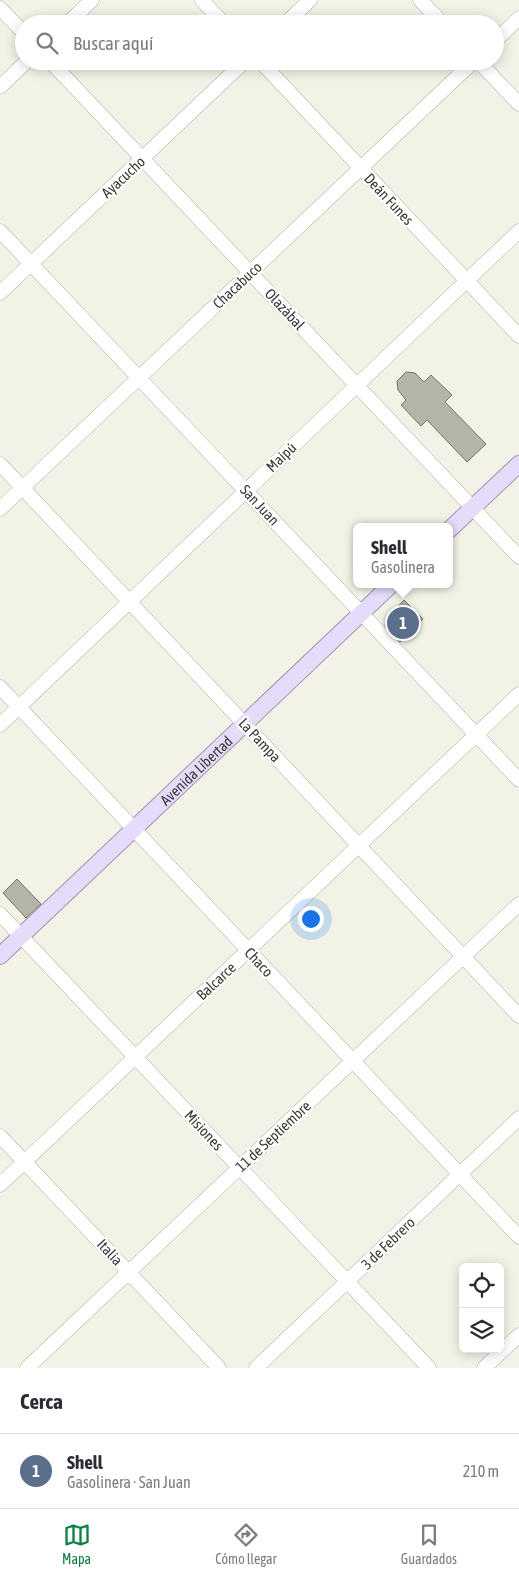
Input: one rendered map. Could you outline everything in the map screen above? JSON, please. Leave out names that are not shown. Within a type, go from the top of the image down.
[{"type":"main road","points":[[453,526],[519,464]]},
{"type":"main road","name":"Avenida Libertad","points":[[0,956],[388,588]]},
{"type":"street","points":[[76,15],[92,0]]},
{"type":"street","points":[[202,0],[216,15]]},
{"type":"street","points":[[294,15],[310,0]]},
{"type":"street","points":[[420,0],[434,15]]},
{"type":"street","points":[[0,8],[15,24]]},
{"type":"street","points":[[504,32],[519,18]]},
{"type":"street","points":[[0,87],[18,70]]},
{"type":"street","name":"Olazábal","points":[[58,70],[519,557]]},
{"type":"street","name":"Ayacucho","points":[[0,293],[236,70]]},
{"type":"street","name":"Deán Funes","points":[[268,70],[519,336]]},
{"type":"street","name":"Chacabuco","points":[[0,509],[464,70]]},
{"type":"street","points":[[487,70],[519,104]]},
{"type":"street","name":"San Juan","points":[[0,231],[519,780]]},
{"type":"street","name":"Maipú","points":[[0,725],[519,231]]},
{"type":"street","name":"La Pampa","points":[[0,464],[519,1016]]},
{"type":"street","name":"Chaco","points":[[0,687],[519,1237]]},
{"type":"street","name":"Balcarce","points":[[0,1185],[519,694]]},
{"type":"street","name":"11 de Septiembre","points":[[28,1368],[519,904]]},
{"type":"street","name":"Misiones","points":[[0,914],[429,1368]]},
{"type":"street","name":"3 de Febrero","points":[[256,1368],[519,1118]]},
{"type":"street","name":"Italia","points":[[0,1136],[219,1368]]},
{"type":"street","points":[[484,1368],[519,1335]]},
{"type":"building","points":[[406,372],[415,373],[424,382],[431,375],[452,395],[445,402],[486,444],[467,462],[427,420],[421,426],[401,405],[406,400],[398,390],[397,381]]},
{"type":"building","points":[[404,600],[423,619],[400,642],[385,626],[387,618]]},
{"type":"building","points":[[17,879],[41,904],[26,918],[3,893]]},
{"type":"place","name":"Shell","points":[[403,623]]}]
